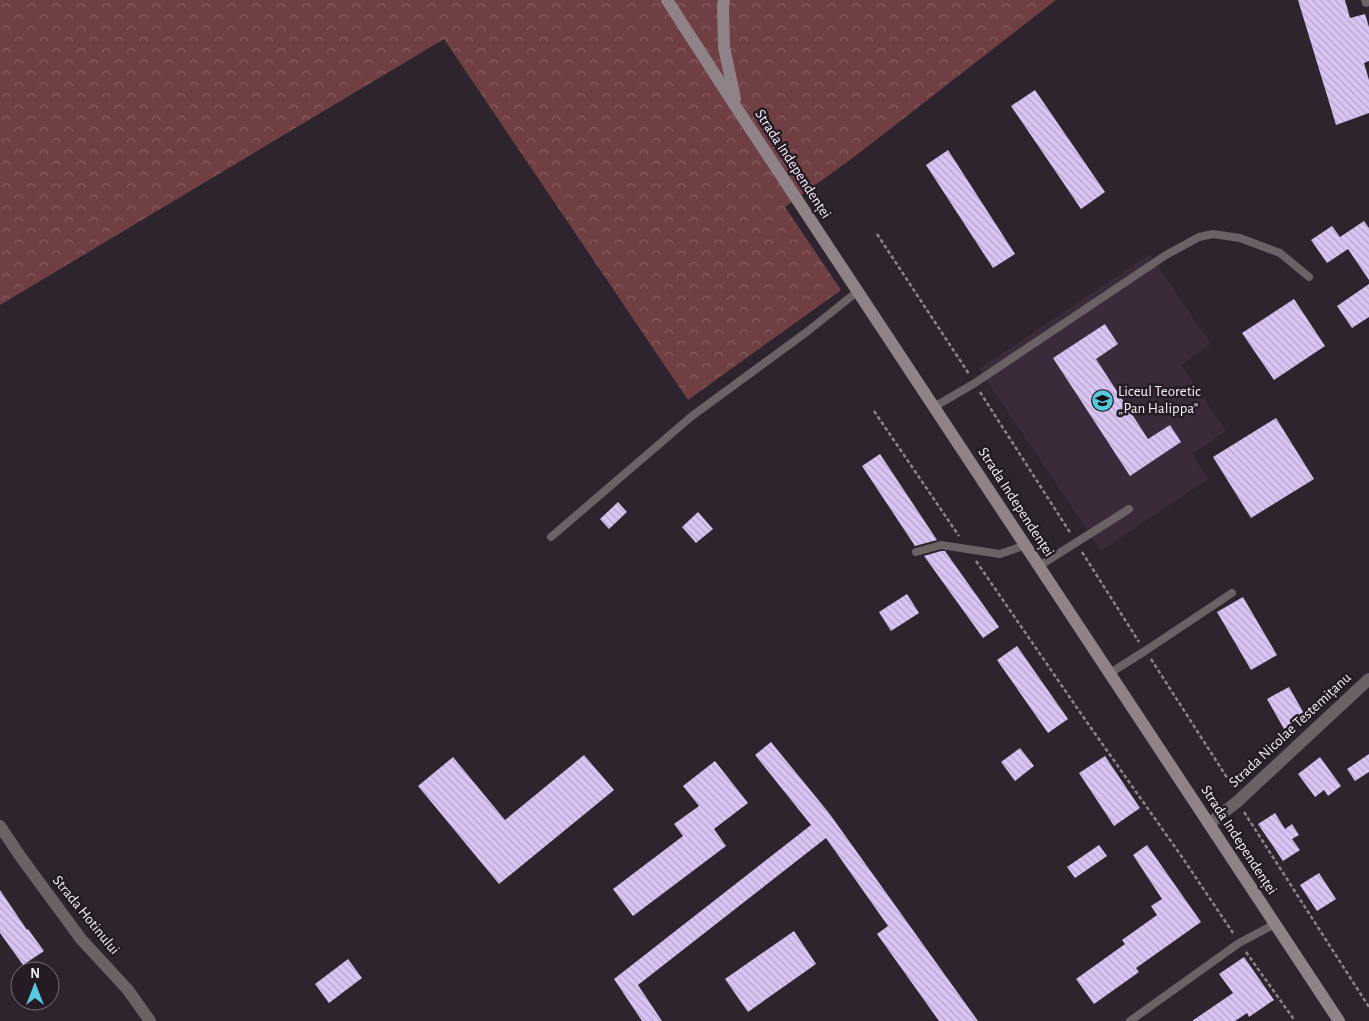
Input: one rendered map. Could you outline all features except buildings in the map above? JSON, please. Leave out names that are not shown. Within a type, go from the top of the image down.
[{"type":"main road","name":"Strada Independenței","points":[[668,0],[736,107],[1339,1021]]},
{"type":"main road","points":[[724,0],[724,47],[736,107]]},
{"type":"street","name":"Strada Nicolae Testemițanu","points":[[1209,824],[1238,801],[1369,679]]},
{"type":"street","name":"Strada Hotinului","points":[[0,826],[81,939],[128,990],[150,1021]]},
{"type":"lane","points":[[934,407],[975,384],[1166,255],[1199,237],[1213,234],[1240,238],[1280,253],[1309,277]]},
{"type":"lane","points":[[551,537],[692,416],[858,291]]},
{"type":"lane","points":[[1039,566],[1129,509]]},
{"type":"lane","points":[[916,552],[941,545],[1000,554],[1026,545]]},
{"type":"lane","points":[[1110,673],[1232,593]]},
{"type":"lane","points":[[1130,1021],[1240,943],[1275,924]]},
{"type":"path","points":[[877,234],[1236,791],[1238,801],[1369,1007]]},
{"type":"path","points":[[874,411],[1084,718],[1182,856],[1295,1021]]},
{"type":"shaded area","name":"Liceul Teoretic „Pan Halippa”","points":[[1150,254],[1211,344],[1181,365],[1226,431],[1192,454],[1208,479],[1101,551],[979,369]]},
{"type":"green space","points":[[0,0],[1056,0],[854,157],[785,207],[841,290],[688,400],[444,39],[0,305]]},
{"type":"place","name":"Liceul Teoretic „Pan Halippa”","points":[[1102,400]]}]
